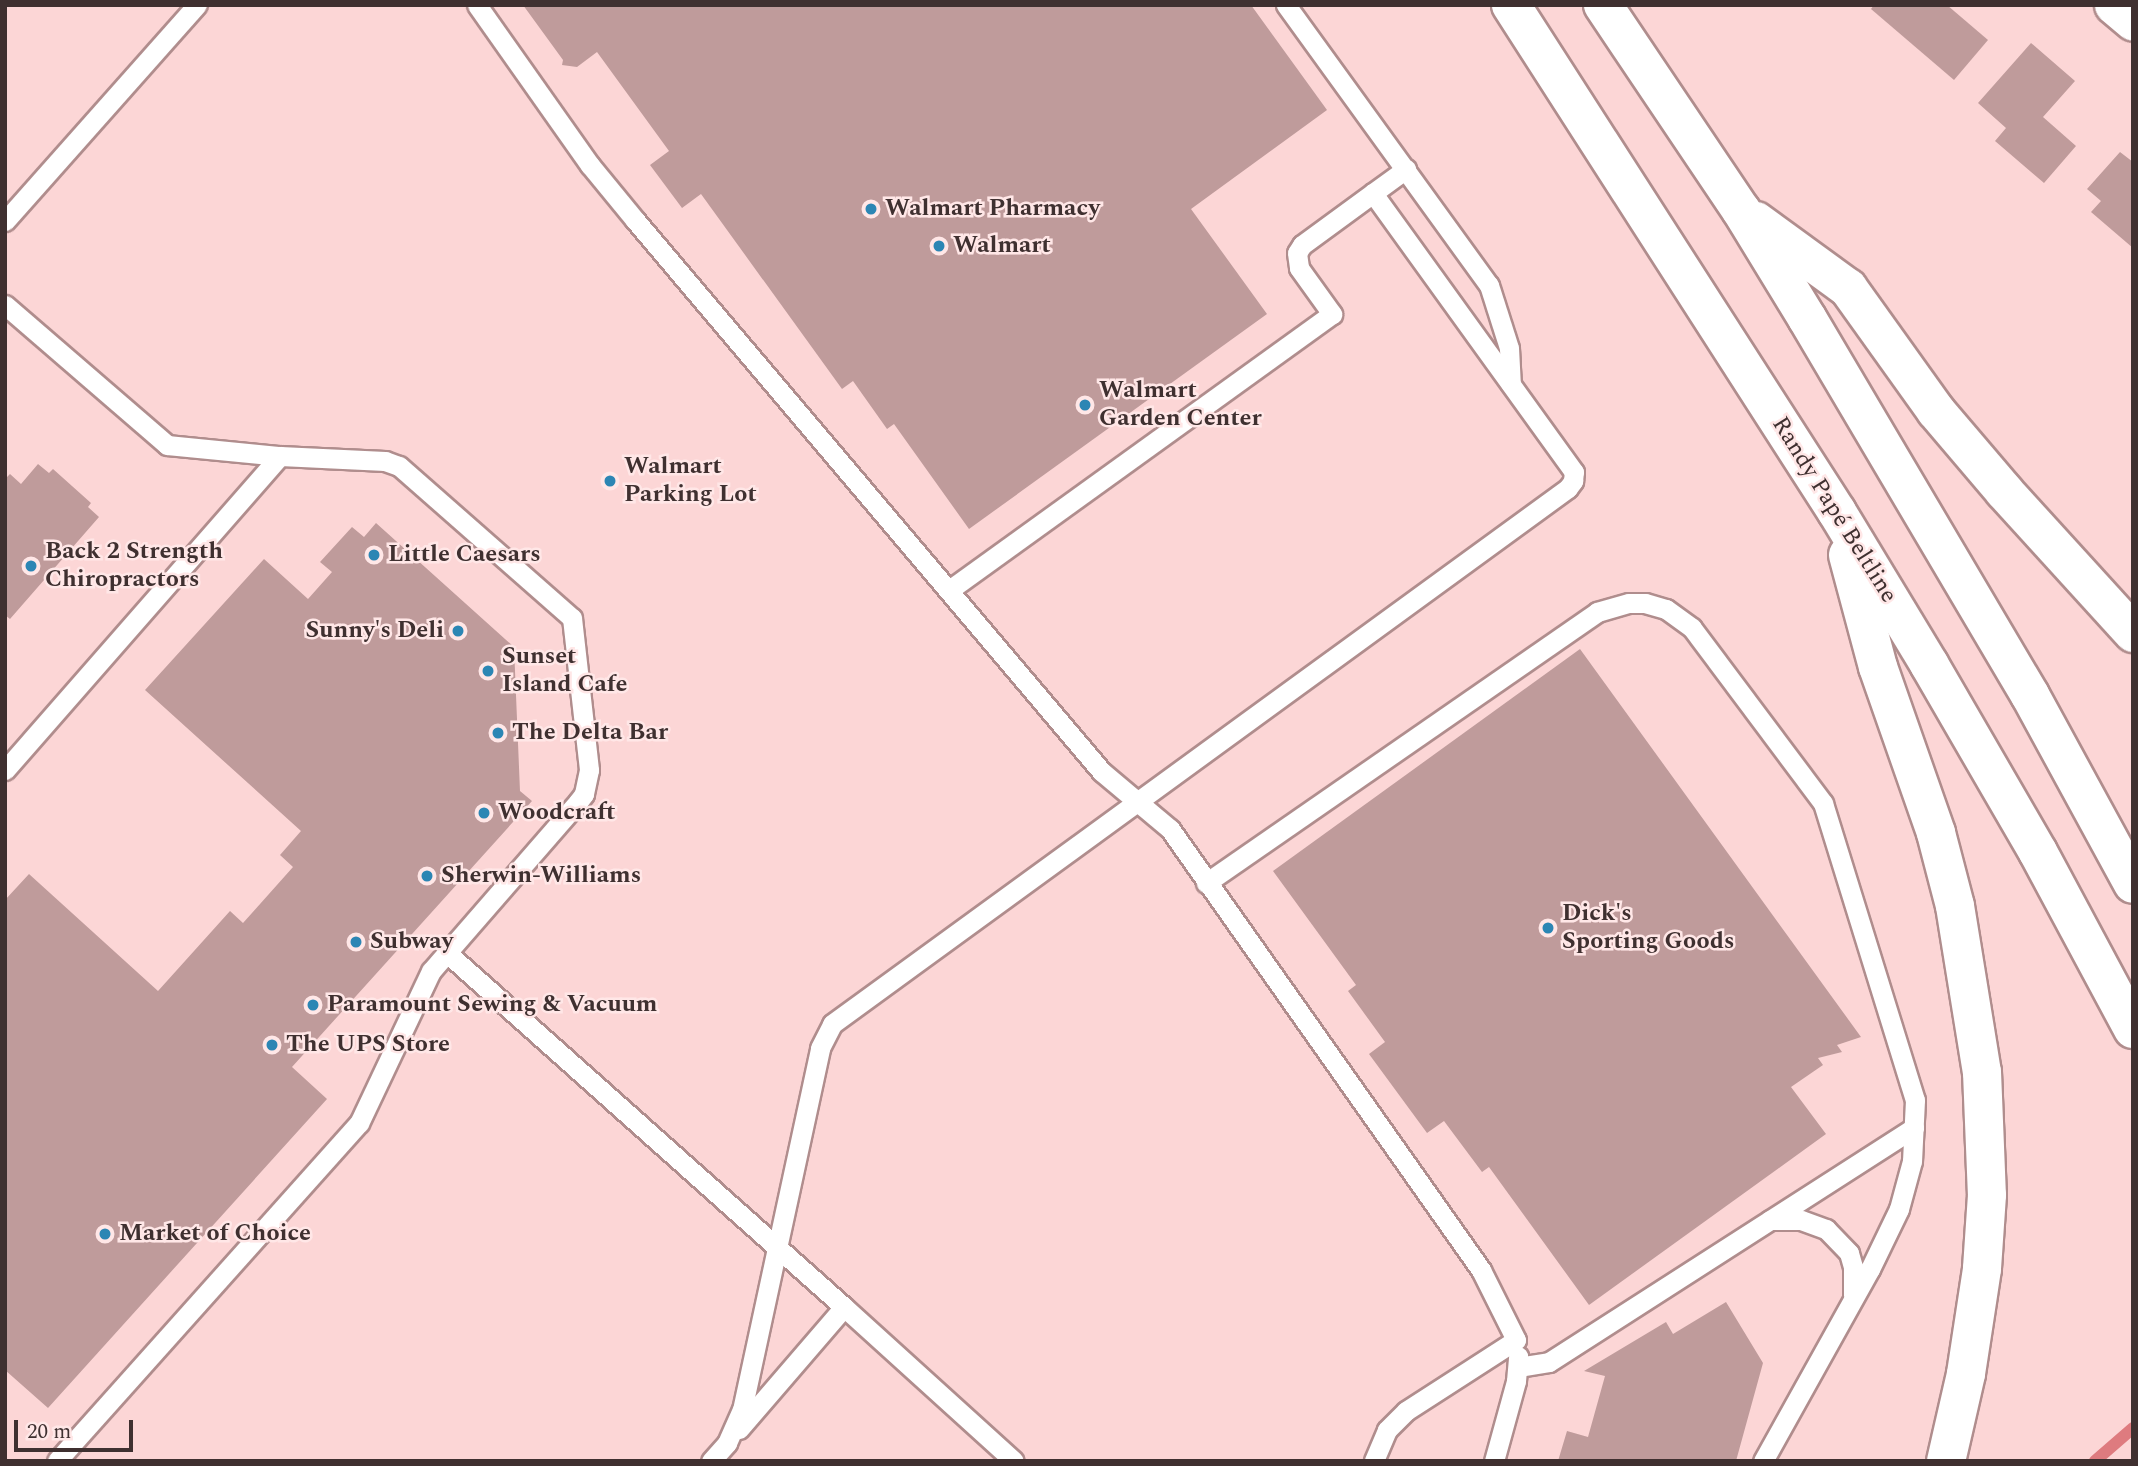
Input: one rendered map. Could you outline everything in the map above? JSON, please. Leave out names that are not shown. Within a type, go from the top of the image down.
[{"type":"highway","name":"Randy Papé Beltline","points":[[1511,5],[1837,512],[2038,852],[2133,1030]]},
{"type":"highway","points":[[1602,5],[1741,210],[2030,695],[2133,884]]},
{"type":"highway","points":[[1741,210],[1849,288],[1936,411],[2058,553],[2133,633]]},
{"type":"highway","points":[[1837,512],[1878,667],[1936,833],[1952,894],[1982,1072],[1987,1195],[1982,1269],[1966,1374],[1947,1460]]},
{"type":"street","points":[[2113,5],[2133,22]]},
{"type":"lane","points":[[5,221],[197,5]]},
{"type":"lane","points":[[477,5],[597,175],[1102,772],[1170,829],[1481,1270],[1516,1340],[1518,1367],[1494,1461]]},
{"type":"lane","points":[[1286,5],[1489,285],[1509,348],[1511,384]]},
{"type":"lane","points":[[950,590],[1332,314],[1298,268],[1297,253],[1302,245],[1406,169]]},
{"type":"lane","points":[[727,1443],[742,1410],[820,1048],[832,1024],[1569,488],[1574,472],[1373,193]]},
{"type":"lane","points":[[5,305],[167,445],[280,456],[393,462],[572,618],[589,770],[584,794],[431,971],[359,1123],[57,1461]]},
{"type":"lane","points":[[5,770],[280,456]]},
{"type":"lane","points":[[1206,883],[1582,620],[1609,607],[1629,603],[1656,606],[1692,628],[1823,803],[1913,1088],[1912,1161],[1899,1209],[1853,1300],[1763,1461]]},
{"type":"lane","points":[[446,952],[1014,1461]]},
{"type":"lane","points":[[1518,1367],[1549,1362],[1914,1128]]},
{"type":"lane","points":[[1770,1220],[1815,1223],[1840,1241],[1849,1253],[1853,1268],[1853,1300]]},
{"type":"lane","points":[[712,1461],[844,1307]]},
{"type":"lane","points":[[1374,1461],[1387,1430],[1406,1411],[1516,1340]]},
{"type":"building","name":"Walmart","points":[[523,5],[1251,5],[1327,110],[1191,209],[1267,314],[969,529],[894,424],[887,429],[853,381],[842,389],[701,194],[682,208],[650,165],[669,151],[597,52],[577,67],[562,65],[563,60]]},
{"type":"building","points":[[1874,5],[1947,5],[1988,40],[1954,80],[1871,9]]},
{"type":"building","points":[[2031,43],[2075,81],[2043,117],[2076,146],[2044,183],[1995,141],[2006,128],[1978,103]]},
{"type":"building","points":[[2120,152],[2133,162],[2133,248],[2091,212],[2101,201],[2087,189]]},
{"type":"building","name":"Back 2 Strength Chiropractors","points":[[38,464],[49,473],[53,469],[91,503],[88,507],[99,517],[10,619],[5,615],[5,479],[10,474],[21,484]]},
{"type":"building","points":[[376,523],[514,647],[520,791],[532,801],[292,1067],[327,1099],[48,1408],[5,1370],[5,900],[29,874],[158,991],[230,911],[243,923],[293,867],[280,855],[301,831],[145,690],[264,559],[308,599],[332,572],[320,562],[352,527],[364,537]]},
{"type":"building","name":"Dick's Sporting Goods","points":[[1580,649],[1861,1037],[1837,1045],[1842,1052],[1818,1058],[1823,1065],[1791,1087],[1826,1134],[1589,1305],[1489,1167],[1482,1172],[1444,1121],[1427,1133],[1369,1054],[1385,1042],[1348,991],[1356,985],[1273,871]]},
{"type":"building","points":[[1726,1302],[1763,1363],[1736,1461],[1558,1461],[1567,1431],[1588,1437],[1605,1376],[1584,1371],[1666,1322],[1673,1334]]},
{"type":"waterway","points":[[2095,1461],[2133,1428]]},
{"type":"place","name":"Walmart Pharmacy","points":[[871,209]]},
{"type":"place","name":"Walmart","points":[[939,246]]},
{"type":"place","name":"Walmart Garden Center","points":[[1085,405]]},
{"type":"place","name":"Walmart Parking Lot","points":[[610,481]]},
{"type":"place","name":"Little Caesars","points":[[374,555]]},
{"type":"place","name":"Back 2 Strength Chiropractors","points":[[31,566]]},
{"type":"place","name":"Sunny's Deli","points":[[458,631]]},
{"type":"place","name":"Sunset Island Cafe","points":[[488,671]]},
{"type":"place","name":"The Delta Bar","points":[[498,733]]},
{"type":"place","name":"Woodcraft","points":[[484,813]]},
{"type":"place","name":"Sherwin-Williams","points":[[427,876]]},
{"type":"place","name":"Dick's Sporting Goods","points":[[1548,928]]},
{"type":"place","name":"Subway","points":[[356,942]]},
{"type":"place","name":"Paramount Sewing & Vacuum","points":[[313,1005]]},
{"type":"place","name":"The UPS Store","points":[[272,1045]]},
{"type":"place","name":"Market of Choice","points":[[105,1234]]}]
